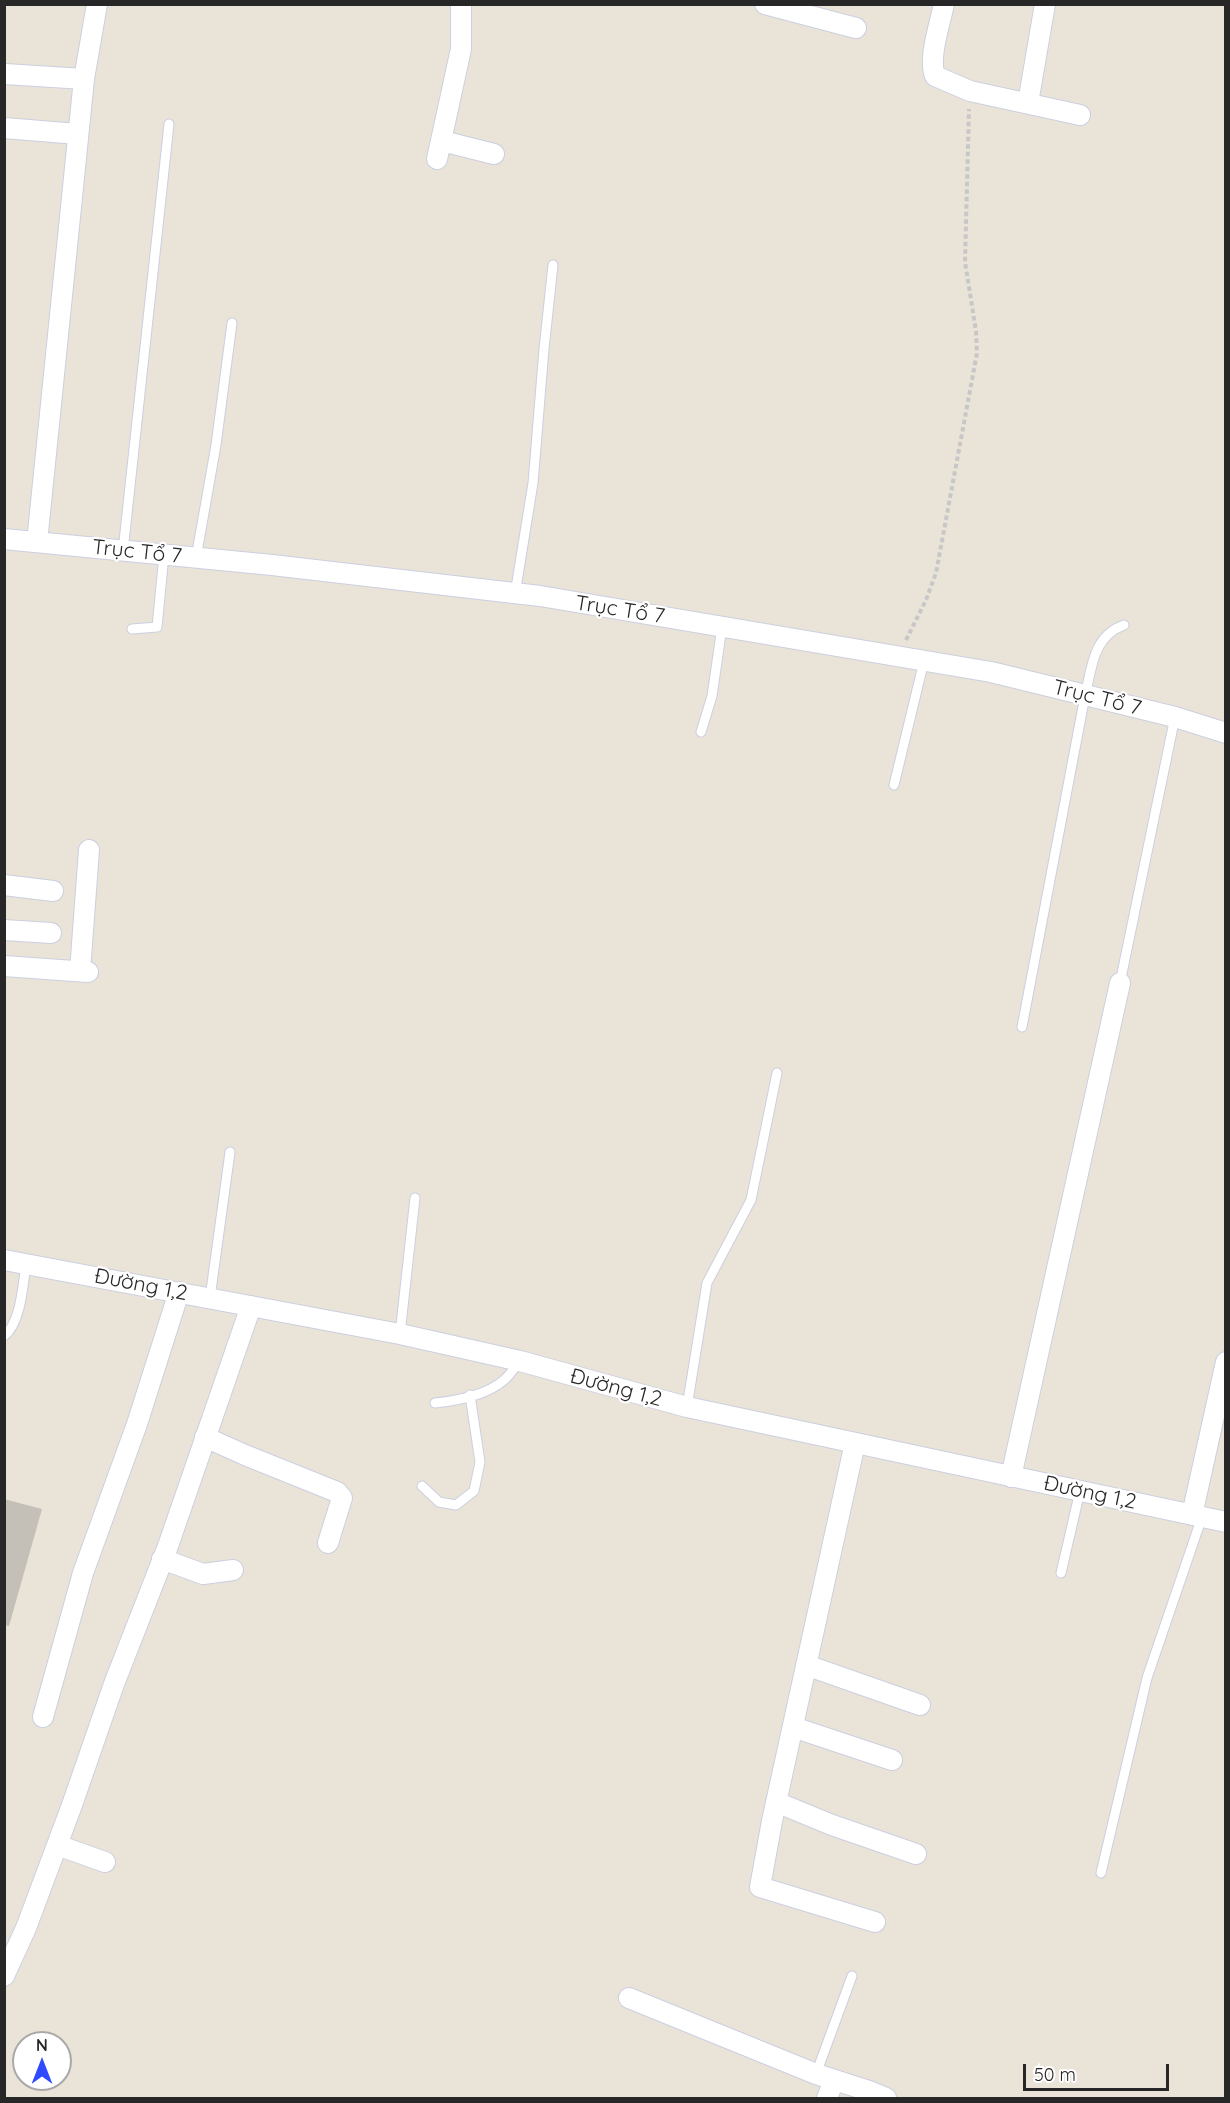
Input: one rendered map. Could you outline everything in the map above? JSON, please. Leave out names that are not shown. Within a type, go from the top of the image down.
[{"type":"street","points":[[461,4],[461,49],[440,150],[494,154]]},
{"type":"street","points":[[765,4],[856,28]]},
{"type":"street","points":[[944,4],[933,60],[935,76],[970,91],[1080,115]]},
{"type":"street","points":[[1028,103],[1045,4]]},
{"type":"street","points":[[37,542],[78,134],[96,5]]},
{"type":"street","points":[[4,74],[84,80]]},
{"type":"street","points":[[4,128],[78,134]]},
{"type":"street","name":"Trục Tổ 7","points":[[4,539],[515,594],[990,672],[1175,717],[1226,733]]},
{"type":"street","points":[[4,966],[84,971],[89,850]]},
{"type":"street","points":[[4,885],[53,891]]},
{"type":"street","points":[[4,930],[51,933]]},
{"type":"street","points":[[1011,1477],[1120,983]]},
{"type":"street","name":"Đường 1,2","points":[[4,1260],[400,1334],[520,1361],[687,1407],[1226,1522]]},
{"type":"street","points":[[43,1717],[83,1573],[137,1424],[179,1292]]},
{"type":"street","points":[[4,1976],[26,1928],[114,1684],[162,1560],[250,1306]]},
{"type":"street","points":[[1197,1516],[1226,1362]]},
{"type":"street","points":[[205,1437],[337,1492],[342,1498],[328,1543]]},
{"type":"street","points":[[855,1443],[776,1802],[760,1887],[875,1922]]},
{"type":"street","points":[[162,1560],[203,1574],[233,1570]]},
{"type":"street","points":[[806,1665],[920,1705]]},
{"type":"street","points":[[793,1727],[892,1760]]},
{"type":"street","points":[[776,1802],[832,1825],[916,1854]]},
{"type":"street","points":[[57,1845],[105,1862]]},
{"type":"street","points":[[629,1998],[825,2077],[886,2098]]},
{"type":"street","points":[[825,2077],[827,2098]]},
{"type":"lane","points":[[123,551],[169,124]]},
{"type":"lane","points":[[515,594],[532,483],[553,265]]},
{"type":"lane","points":[[196,558],[216,445],[232,322]]},
{"type":"lane","points":[[132,629],[157,627],[164,555]]},
{"type":"lane","points":[[1022,1027],[1085,696],[1097,647],[1112,630],[1125,625]]},
{"type":"lane","points":[[701,732],[712,696],[722,627]]},
{"type":"lane","points":[[894,785],[924,661]]},
{"type":"lane","points":[[1120,983],[1175,717]]},
{"type":"lane","points":[[687,1407],[707,1283],[751,1200],[777,1073]]},
{"type":"lane","points":[[210,1298],[230,1152]]},
{"type":"lane","points":[[400,1334],[415,1198]]},
{"type":"lane","points":[[4,1336],[10,1332],[21,1302],[26,1264]]},
{"type":"lane","points":[[435,1403],[482,1391],[504,1380],[520,1361]]},
{"type":"lane","points":[[422,1486],[439,1502],[456,1505],[474,1491],[480,1462],[470,1395]]},
{"type":"lane","points":[[1061,1573],[1080,1491]]},
{"type":"lane","points":[[1101,1873],[1147,1678],[1197,1516]]},
{"type":"lane","points":[[825,2077],[852,1976]]},
{"type":"path","points":[[898,656],[926,600],[936,573],[976,353],[976,331],[965,262],[970,91]]},
{"type":"building","points":[[4,1499],[42,1509],[9,1626],[4,1625]]}]
